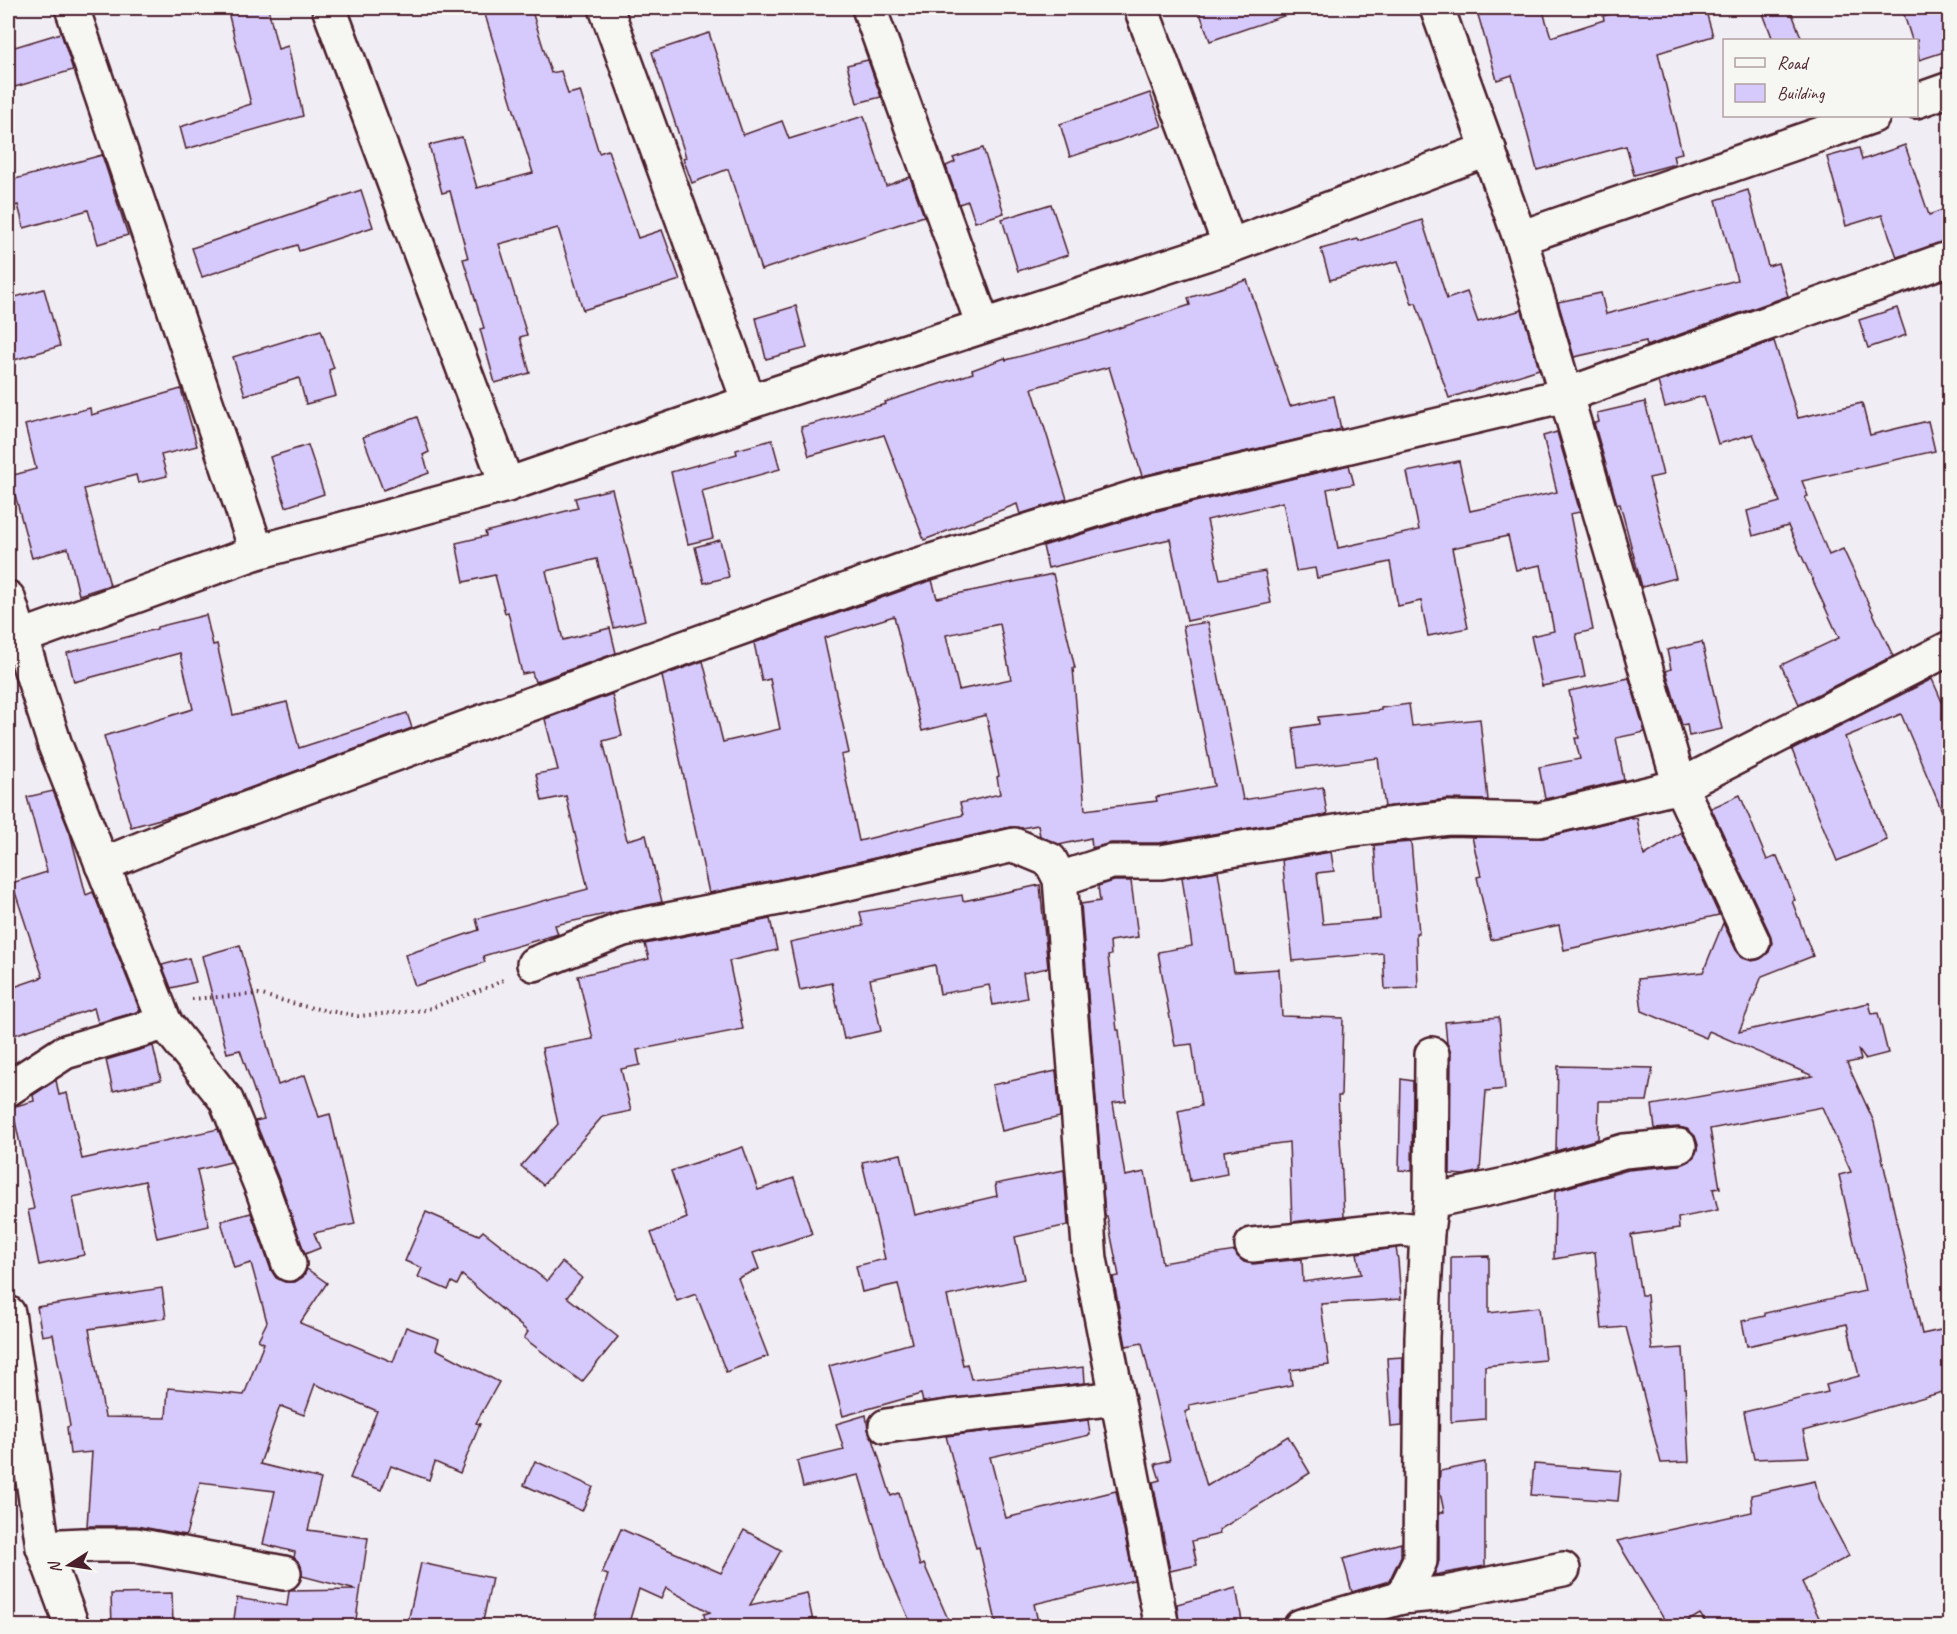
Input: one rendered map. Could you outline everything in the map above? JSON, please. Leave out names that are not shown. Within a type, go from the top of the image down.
[{"type":"street","points":[[72,8],[257,552]]},
{"type":"street","points":[[329,8],[507,485]]},
{"type":"street","points":[[606,8],[749,402]]},
{"type":"street","points":[[868,8],[983,325]]},
{"type":"street","points":[[1141,8],[1230,246]]},
{"type":"street","points":[[1437,8],[1520,238],[1680,786],[1753,942]]},
{"type":"street","points":[[1918,100],[1950,89]]},
{"type":"street","points":[[1520,238],[1871,117]]},
{"type":"street","points":[[14,640],[257,552],[507,485],[749,402],[1230,246],[1489,149]]},
{"type":"street","points":[[102,865],[170,837],[653,659],[903,570],[1146,494],[1566,395],[1950,258]]},
{"type":"street","points":[[8,598],[14,640],[165,1023],[226,1100],[262,1188],[288,1264]]},
{"type":"street","points":[[1060,879],[1111,862],[1161,862],[1364,828],[1449,818],[1539,820],[1680,786],[1950,648]]},
{"type":"street","points":[[534,964],[623,929],[809,892],[1014,845],[1050,860],[1060,879],[1090,1259],[1157,1625]]},
{"type":"street","points":[[8,1089],[65,1052],[165,1023]]},
{"type":"street","points":[[1402,1597],[1420,1562],[1422,1336],[1429,1217],[1432,1054]]},
{"type":"street","points":[[1252,1245],[1402,1229],[1515,1183],[1624,1151],[1679,1146]]},
{"type":"street","points":[[8,1313],[43,1547],[72,1626]]},
{"type":"street","points":[[886,1426],[1117,1398]]},
{"type":"street","points":[[43,1547],[136,1545],[284,1573]]},
{"type":"street","points":[[1301,1626],[1402,1597],[1446,1593],[1563,1569]]},
{"type":"path","points":[[165,1023],[187,1000],[258,994],[307,1007],[358,1016],[425,1010],[494,986],[534,964]]},
{"type":"building","points":[[227,8],[268,8],[278,49],[288,46],[303,116],[186,149],[180,127],[251,104]]},
{"type":"building","points":[[483,8],[531,8],[551,73],[561,71],[568,94],[580,91],[599,153],[608,150],[638,238],[662,230],[680,280],[583,310],[558,228],[499,244],[527,335],[520,337],[530,373],[495,383],[480,329],[484,328],[463,259],[468,258],[450,191],[442,193],[429,145],[462,137],[477,188],[533,173]]},
{"type":"building","points":[[1198,8],[1295,8],[1295,12],[1210,41]]},
{"type":"building","points":[[1476,8],[1542,8],[1551,37],[1604,20],[1603,16],[1632,8],[1705,8],[1713,36],[1658,53],[1682,153],[1673,155],[1675,164],[1634,175],[1626,146],[1537,170],[1512,75],[1497,80]]},
{"type":"building","points":[[1761,8],[1790,8],[1802,39],[1773,39]]},
{"type":"building","points":[[1902,8],[1950,8],[1950,50],[1919,60],[1918,39],[1912,39]]},
{"type":"building","points":[[61,33],[73,70],[8,89],[8,49]]},
{"type":"building","points":[[709,33],[743,135],[782,121],[789,139],[864,116],[886,186],[910,177],[924,216],[761,270],[728,169],[692,183],[683,158],[686,157],[652,52]]},
{"type":"building","points":[[868,60],[881,97],[857,103],[847,65]]},
{"type":"building","points":[[1150,93],[1162,126],[1070,157],[1060,124]]},
{"type":"building","points":[[1905,145],[1929,215],[1950,207],[1950,240],[1897,257],[1882,215],[1846,226],[1827,157],[1859,148],[1862,160]]},
{"type":"building","points":[[983,148],[1004,213],[975,222],[968,201],[959,204],[946,166],[955,162],[953,158]]},
{"type":"building","points":[[102,155],[128,235],[98,244],[88,210],[24,228],[18,205],[8,208],[8,181]]},
{"type":"building","points":[[361,190],[373,227],[299,251],[297,245],[202,277],[192,248]]},
{"type":"building","points":[[1748,190],[1768,266],[1778,263],[1788,296],[1647,346],[1646,341],[1574,357],[1558,302],[1601,293],[1606,314],[1737,280],[1716,200]]},
{"type":"building","points":[[1051,204],[1068,255],[1018,271],[1002,219]]},
{"type":"building","points":[[1422,220],[1447,299],[1467,292],[1478,322],[1522,310],[1539,369],[1449,398],[1416,303],[1412,304],[1398,261],[1330,280],[1321,249],[1358,239],[1359,241]]},
{"type":"building","points":[[1247,280],[1290,406],[1334,396],[1341,429],[1142,476],[1109,367],[1032,388],[1067,499],[1020,514],[1017,504],[924,540],[884,435],[809,456],[801,427],[886,404],[885,402],[973,373],[972,370],[1005,358],[1006,360],[1085,339],[1190,305],[1188,298]]},
{"type":"building","points":[[44,289],[60,346],[8,362],[8,299]]},
{"type":"building","points":[[796,306],[807,348],[766,359],[756,318]]},
{"type":"building","points":[[1897,308],[1906,335],[1868,348],[1859,320]]},
{"type":"building","points":[[321,330],[334,368],[329,370],[336,396],[306,404],[299,378],[245,395],[233,357]]},
{"type":"building","points":[[1774,341],[1798,418],[1862,403],[1870,435],[1928,421],[1935,451],[1802,481],[1808,496],[1805,497],[1829,555],[1843,549],[1893,656],[1799,704],[1781,665],[1839,638],[1788,526],[1753,536],[1747,511],[1780,502],[1753,434],[1718,444],[1704,396],[1665,407],[1658,382]]},
{"type":"building","points":[[181,389],[197,446],[161,455],[167,476],[138,483],[136,475],[84,489],[110,585],[79,595],[68,548],[32,558],[10,476],[36,469],[25,425],[90,408],[91,415]]},
{"type":"building","points":[[1645,402],[1663,475],[1649,478],[1676,578],[1642,587],[1620,504],[1617,504],[1594,423],[1599,422],[1597,413]]},
{"type":"building","points":[[417,417],[429,452],[423,455],[429,473],[383,490],[363,437]]},
{"type":"building","points":[[1557,432],[1580,512],[1570,514],[1593,630],[1576,634],[1585,677],[1542,686],[1531,636],[1554,631],[1541,565],[1516,570],[1508,536],[1452,548],[1468,628],[1428,636],[1421,601],[1398,606],[1390,562],[1317,578],[1315,568],[1296,571],[1283,502],[1207,520],[1220,579],[1265,571],[1271,603],[1187,621],[1170,539],[1048,568],[1043,546],[1153,512],[1349,465],[1354,484],[1327,489],[1338,548],[1419,530],[1407,472],[1459,461],[1470,511],[1557,492],[1543,436]]},
{"type":"building","points":[[772,440],[780,469],[702,491],[713,538],[688,544],[671,472],[737,454],[736,450]]},
{"type":"building","points":[[308,445],[324,494],[286,507],[270,457]]},
{"type":"building","points":[[612,489],[645,620],[614,628],[597,559],[546,571],[563,640],[610,628],[616,653],[535,682],[532,672],[522,674],[508,612],[505,613],[495,575],[464,582],[456,543],[486,536],[485,532],[578,508],[575,498]]},
{"type":"building","points":[[720,540],[729,577],[704,583],[695,547]]},
{"type":"building","points":[[1053,574],[1075,668],[1073,668],[1085,810],[1157,801],[1156,797],[1214,786],[1183,626],[1208,622],[1243,800],[1323,787],[1327,815],[1159,843],[1111,843],[1092,848],[1091,838],[1059,845],[1040,836],[1038,825],[1022,828],[1010,827],[805,874],[709,893],[662,676],[703,661],[723,742],[780,729],[770,679],[762,681],[754,643],[932,580],[937,598]],"holes":[[[894,616],[922,731],[986,715],[999,776],[997,777],[1000,794],[960,803],[963,815],[859,841],[841,755],[849,753],[824,638]],[[1000,624],[1011,679],[959,690],[946,635]]]},
{"type":"building","points":[[206,615],[213,645],[217,644],[233,715],[287,702],[299,748],[407,713],[412,728],[182,813],[131,827],[104,736],[193,709],[180,653],[74,682],[67,653]]},
{"type":"building","points":[[1702,642],[1722,729],[1689,736],[1687,724],[1682,725],[1666,671],[1671,669],[1667,650]]},
{"type":"building","points":[[1629,678],[1645,732],[1616,738],[1624,780],[1545,799],[1539,767],[1580,759],[1575,738],[1579,738],[1569,691]]},
{"type":"building","points":[[1932,679],[1950,720],[1950,830],[1901,714],[1845,737],[1887,840],[1837,861],[1792,750]]},
{"type":"building","points":[[612,694],[622,736],[603,741],[627,840],[646,835],[662,902],[555,925],[558,934],[483,956],[485,962],[415,986],[405,955],[479,930],[476,919],[588,889],[566,796],[542,801],[536,774],[558,770],[545,719]]},
{"type":"building","points":[[1409,704],[1412,726],[1480,719],[1488,800],[1447,799],[1385,807],[1378,758],[1298,768],[1293,728],[1319,724],[1318,717],[1381,710],[1381,708]]},
{"type":"building","points":[[53,791],[70,833],[86,895],[93,892],[140,1011],[98,1023],[94,1008],[14,1035],[8,1016],[8,989],[43,977],[12,883],[47,872],[27,797]]},
{"type":"building","points":[[1740,795],[1767,860],[1777,856],[1795,900],[1792,901],[1813,956],[1762,976],[1739,1032],[1869,1003],[1872,1014],[1878,1013],[1888,1053],[1865,1059],[1858,1049],[1861,1060],[1847,1063],[1874,1122],[1922,1334],[1950,1328],[1950,1390],[1803,1431],[1809,1457],[1754,1459],[1744,1412],[1828,1392],[1826,1385],[1859,1376],[1847,1324],[1747,1346],[1742,1321],[1765,1316],[1765,1313],[1865,1291],[1839,1175],[1851,1172],[1822,1107],[1710,1129],[1720,1188],[1713,1189],[1718,1210],[1678,1218],[1679,1228],[1631,1235],[1641,1295],[1647,1295],[1652,1350],[1683,1348],[1689,1462],[1661,1463],[1626,1327],[1602,1329],[1595,1252],[1554,1259],[1555,1191],[1628,1170],[1681,1165],[1690,1161],[1698,1145],[1695,1136],[1687,1129],[1678,1127],[1655,1129],[1652,1105],[1813,1076],[1709,1031],[1706,1038],[1642,1011],[1638,979],[1703,972],[1723,923],[1736,950],[1743,958],[1752,961],[1760,959],[1769,952],[1772,943],[1770,934],[1711,808]]},
{"type":"building","points":[[1631,817],[1632,819],[1637,818],[1644,856],[1681,832],[1719,915],[1564,950],[1559,925],[1491,940],[1477,877],[1481,876],[1472,837],[1543,838]]},
{"type":"building","points":[[1411,842],[1419,933],[1416,933],[1418,988],[1385,989],[1383,953],[1293,961],[1282,860],[1331,852],[1334,871],[1317,873],[1323,924],[1380,919],[1374,845]]},
{"type":"building","points":[[1218,871],[1234,972],[1279,969],[1282,1016],[1343,1018],[1341,1096],[1338,1096],[1344,1216],[1292,1222],[1289,1142],[1224,1151],[1227,1174],[1190,1181],[1178,1111],[1201,1106],[1192,1044],[1175,1046],[1158,952],[1192,946],[1182,877]]},
{"type":"building","points":[[1114,881],[1131,881],[1138,937],[1110,941],[1111,955],[1108,956],[1126,1101],[1113,1103],[1125,1176],[1145,1172],[1162,1263],[1235,1251],[1244,1262],[1253,1264],[1302,1259],[1303,1282],[1361,1274],[1357,1253],[1396,1248],[1398,1260],[1401,1299],[1321,1304],[1329,1365],[1290,1370],[1292,1385],[1189,1405],[1190,1410],[1185,1412],[1207,1486],[1288,1436],[1310,1473],[1219,1530],[1220,1534],[1192,1541],[1197,1565],[1170,1571],[1153,1482],[1160,1480],[1155,1464],[1170,1460],[1142,1343],[1126,1346],[1113,1277],[1119,1276],[1107,1216],[1105,1216],[1081,904],[1100,901],[1098,886]]},
{"type":"building","points":[[1040,885],[1048,968],[1023,973],[1027,998],[993,1005],[989,985],[940,994],[935,965],[870,979],[881,1031],[844,1039],[832,983],[800,990],[790,942],[863,926],[860,912],[962,895],[963,901]]},
{"type":"building","points":[[770,919],[777,950],[729,961],[743,1029],[637,1050],[640,1065],[621,1069],[631,1111],[602,1117],[543,1185],[521,1166],[558,1124],[542,1048],[593,1039],[578,976],[649,959],[645,944]]},
{"type":"building","points":[[240,945],[278,1085],[305,1075],[319,1117],[330,1114],[355,1224],[314,1233],[320,1248],[305,1254],[280,1182],[255,1121],[264,1119],[240,1050],[227,1053],[202,956]]},
{"type":"building","points":[[189,958],[196,982],[171,988],[162,965]]},
{"type":"building","points":[[1499,1017],[1505,1089],[1486,1091],[1480,1171],[1464,1175],[1450,1174],[1451,1054],[1447,1043],[1445,1022]]},
{"type":"building","points":[[153,1046],[161,1080],[113,1091],[106,1060]]},
{"type":"building","points":[[1558,1066],[1653,1068],[1647,1101],[1599,1101],[1598,1139],[1556,1151]]},
{"type":"building","points":[[1056,1071],[1060,1117],[1002,1131],[992,1085]]},
{"type":"building","points":[[1401,1079],[1413,1081],[1412,1171],[1399,1170]]},
{"type":"building","points":[[56,1080],[59,1095],[67,1093],[82,1159],[218,1129],[231,1162],[197,1170],[209,1226],[157,1238],[145,1181],[73,1197],[84,1255],[39,1265],[28,1210],[34,1209],[12,1107],[34,1101],[33,1095]]},
{"type":"building","points":[[743,1147],[758,1190],[794,1178],[812,1234],[753,1253],[759,1269],[738,1278],[768,1356],[726,1372],[696,1294],[677,1301],[651,1233],[687,1218],[671,1171]]},
{"type":"building","points":[[901,1154],[915,1215],[997,1196],[995,1184],[1064,1170],[1068,1225],[1015,1237],[1024,1279],[947,1296],[963,1365],[967,1364],[971,1379],[1084,1367],[1085,1383],[923,1402],[921,1394],[843,1416],[829,1366],[912,1343],[898,1284],[862,1292],[856,1266],[885,1259],[862,1162]]},
{"type":"building","points":[[426,1212],[479,1235],[483,1231],[547,1281],[562,1262],[582,1278],[567,1297],[618,1337],[582,1382],[524,1338],[528,1332],[462,1275],[457,1285],[452,1282],[448,1290],[418,1277],[422,1268],[405,1261]]},
{"type":"building","points":[[251,1213],[276,1278],[285,1282],[295,1282],[303,1277],[307,1269],[327,1283],[300,1323],[393,1362],[406,1327],[439,1339],[436,1349],[499,1382],[476,1423],[480,1424],[460,1473],[435,1462],[429,1480],[391,1466],[381,1490],[350,1478],[377,1411],[315,1384],[304,1415],[280,1406],[260,1464],[321,1479],[308,1530],[368,1538],[355,1626],[233,1626],[237,1598],[287,1606],[289,1591],[356,1590],[302,1576],[301,1566],[294,1558],[295,1552],[263,1544],[275,1491],[200,1482],[186,1535],[136,1526],[87,1526],[92,1452],[70,1454],[67,1427],[70,1426],[53,1334],[42,1336],[37,1307],[162,1288],[166,1318],[89,1329],[105,1417],[166,1418],[168,1388],[244,1395],[264,1343],[258,1340],[267,1322],[251,1263],[234,1268],[221,1221]]},
{"type":"building","points":[[1489,1256],[1489,1313],[1539,1307],[1545,1360],[1485,1366],[1485,1419],[1451,1422],[1451,1257]]},
{"type":"building","points":[[1403,1357],[1402,1426],[1391,1427],[1387,1358]]},
{"type":"building","points":[[866,1415],[868,1429],[891,1496],[899,1493],[920,1566],[924,1564],[951,1626],[912,1626],[887,1569],[859,1475],[803,1487],[797,1461],[844,1450],[836,1424]]},
{"type":"building","points":[[1088,1420],[1090,1435],[990,1457],[1006,1518],[1116,1491],[1134,1580],[1034,1604],[1039,1626],[997,1626],[979,1547],[976,1548],[946,1436]]},
{"type":"building","points":[[535,1461],[593,1487],[582,1511],[524,1485]]},
{"type":"building","points":[[1485,1462],[1485,1566],[1434,1575],[1439,1561],[1439,1513],[1444,1512],[1439,1487],[1440,1471]]},
{"type":"building","points":[[1534,1464],[1621,1471],[1618,1501],[1531,1495]]},
{"type":"building","points":[[1815,1481],[1820,1501],[1849,1556],[1802,1582],[1823,1626],[1708,1626],[1700,1614],[1685,1623],[1668,1626],[1617,1541],[1752,1512],[1751,1495]]},
{"type":"building","points":[[621,1529],[721,1573],[744,1530],[781,1550],[750,1605],[807,1593],[814,1626],[706,1626],[704,1614],[710,1612],[666,1588],[661,1599],[639,1589],[628,1626],[592,1626],[608,1575],[602,1573]]},
{"type":"building","points":[[1401,1543],[1401,1556],[1389,1581],[1352,1592],[1343,1559]]},
{"type":"building","points":[[421,1563],[492,1578],[482,1626],[407,1626]]},
{"type":"building","points":[[1236,1588],[1242,1621],[1214,1626],[1213,1620],[1179,1626],[1177,1604]]},
{"type":"building","points":[[172,1593],[173,1626],[112,1626],[111,1594]]}]
